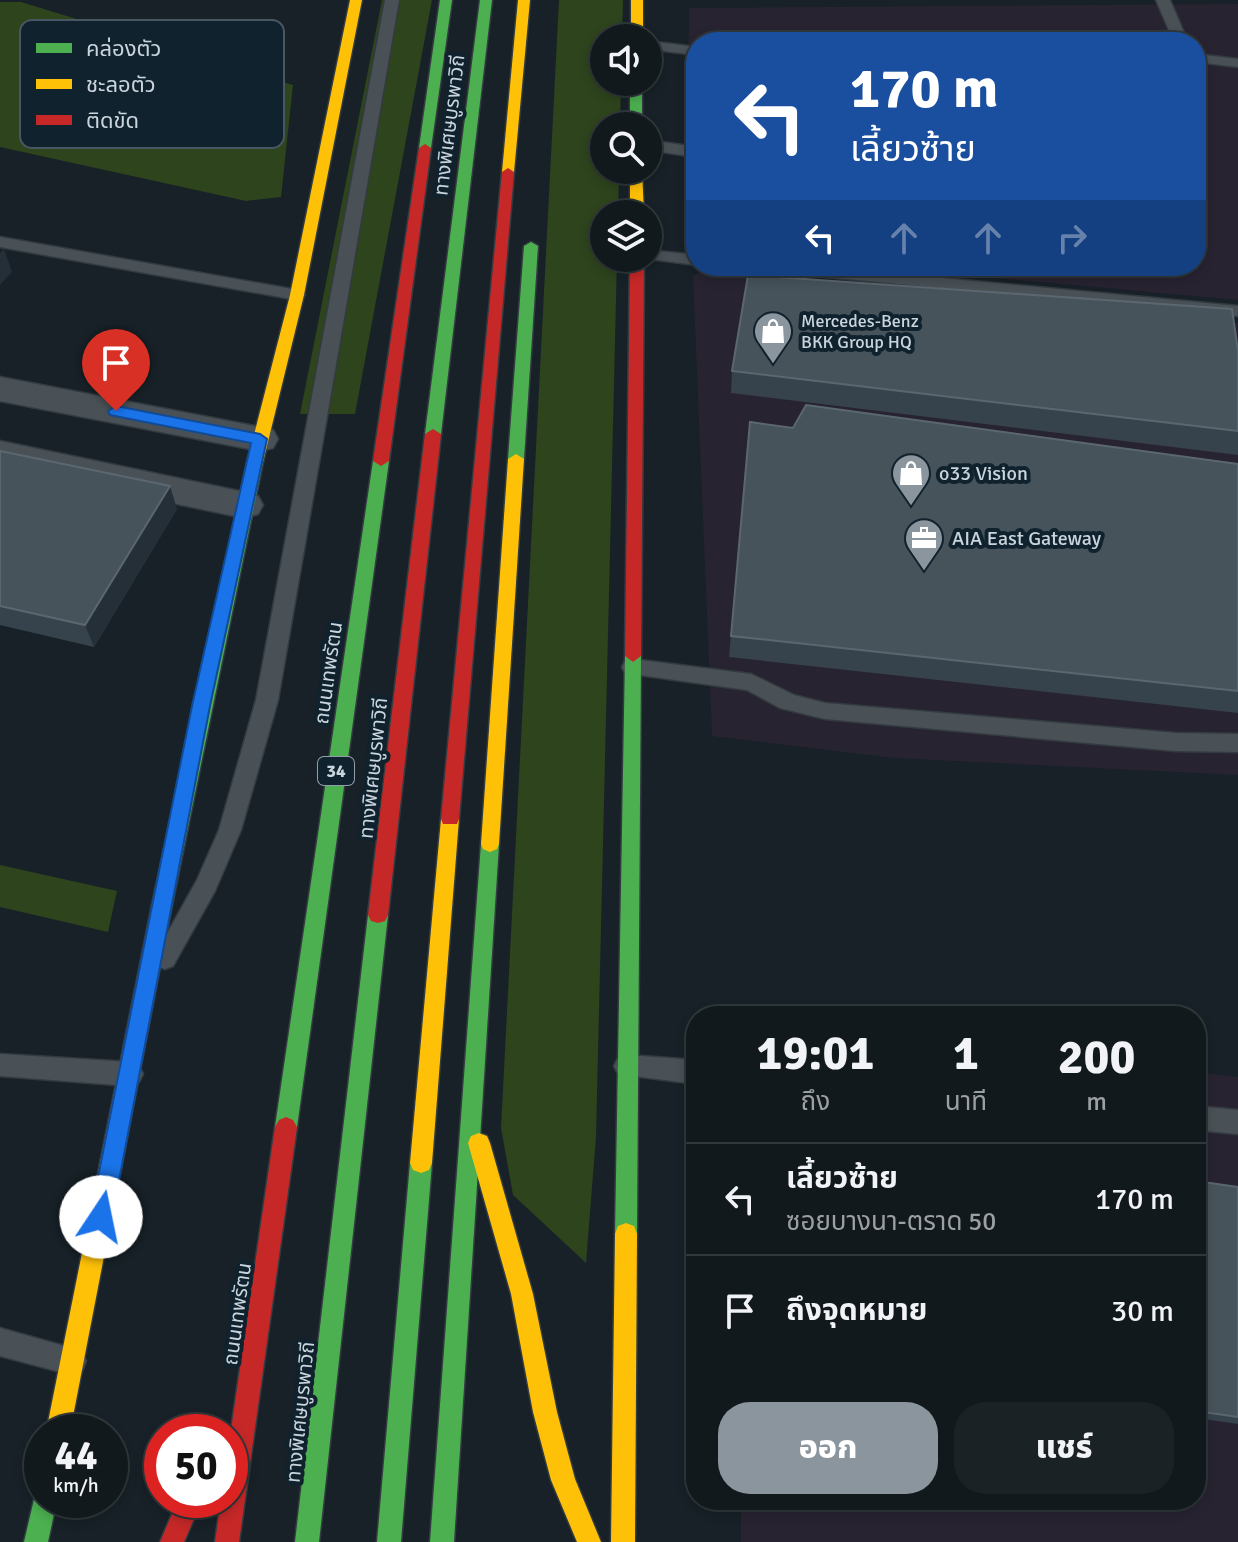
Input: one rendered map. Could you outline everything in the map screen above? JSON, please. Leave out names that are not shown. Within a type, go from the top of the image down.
[{"type":"main road","points":[[62,1414],[244,505],[297,295],[356,0]]},
{"type":"main road","name":"ถนนเทพรัตน","points":[[227,1542],[446,0]]},
{"type":"main road","points":[[376,634],[464,0]]},
{"type":"main road","name":"ทางพิเศษบูรพาวิถี","points":[[307,1542],[428,478],[486,0]]},
{"type":"main road","points":[[389,1542],[479,479],[524,0]]},
{"type":"main road","points":[[637,0],[637,24]]},
{"type":"main road","points":[[442,1542],[533,221]]},
{"type":"main road","points":[[623,1542],[637,272]]},
{"type":"main road","points":[[471,1114],[522,1294],[545,1412],[563,1480],[589,1542]]},
{"type":"main road","points":[[226,1414],[254,1346]]},
{"type":"main road","points":[[36,1542],[41,1518]]},
{"type":"main road","points":[[172,1542],[182,1518]]},
{"type":"street","points":[[0,389],[260,439]]},
{"type":"street","points":[[0,454],[244,505]]},
{"type":"lane","points":[[145,995],[207,884],[230,830],[267,700],[392,0]]},
{"type":"lane","points":[[1163,0],[1177,32]]},
{"type":"lane","points":[[662,47],[686,50]]},
{"type":"lane","points":[[1206,59],[1238,63]]},
{"type":"lane","points":[[662,147],[686,151]]},
{"type":"lane","points":[[0,242],[297,295]]},
{"type":"lane","points":[[662,256],[686,259]]},
{"type":"lane","points":[[868,276],[1238,311]]},
{"type":"lane","points":[[632,667],[751,682],[788,702],[825,711],[1160,741],[1238,743]]},
{"type":"lane","points":[[0,1065],[130,1074]]},
{"type":"lane","points":[[627,1066],[686,1071]]},
{"type":"lane","points":[[1206,1119],[1238,1122]]},
{"type":"lane","points":[[0,1342],[72,1361]]},
{"type":"shaded area","points":[[1238,4],[1238,300],[973,276],[1206,276],[1206,32],[689,32],[689,8]]},
{"type":"shaded area","points":[[693,276],[764,276],[1238,323],[1238,775],[895,758],[712,736]]},
{"type":"shaded area","points":[[1206,1073],[1238,1077],[1238,1542],[741,1542],[741,1510],[1206,1510]]},
{"type":"green space","points":[[382,0],[432,0],[355,414],[300,414]]},
{"type":"green space","points":[[559,0],[623,0],[622,24],[590,24],[590,96],[621,96],[620,112],[590,112],[590,184],[619,184],[618,200],[590,200],[590,272],[617,272],[596,1137],[586,1263],[513,1195],[501,1128]]},
{"type":"green space","points":[[0,2],[21,2],[80,20],[20,20],[20,148],[284,148],[284,82],[293,85],[281,197],[246,201],[0,147]]},
{"type":"green space","points":[[0,865],[117,891],[108,932],[0,907]]},
{"type":"building","points":[[748,276],[1232,309],[1238,351],[1238,431],[732,371]]},
{"type":"building","points":[[806,405],[1238,464],[1238,691],[731,636],[750,422],[793,428]]},
{"type":"building","points":[[0,451],[170,486],[85,625],[0,606]]},
{"type":"building","points":[[1206,1182],[1238,1187],[1238,1417],[1206,1412]]},
{"type":"traffic: fast","points":[[425,148],[446,0]]},
{"type":"traffic: fast","points":[[433,434],[486,0]]},
{"type":"traffic: fast","points":[[636,96],[636,112]]},
{"type":"traffic: fast","points":[[516,459],[531,246]]},
{"type":"traffic: fast","points":[[286,1127],[381,461]]},
{"type":"traffic: fast","points":[[162,905],[255,462]]},
{"type":"traffic: fast","points":[[626,1234],[633,656]]},
{"type":"traffic: fast","points":[[442,1542],[490,844]]},
{"type":"traffic: fast","points":[[307,1542],[378,915]]},
{"type":"traffic: fast","points":[[389,1542],[421,1163]]},
{"type":"traffic: fast","points":[[36,1542],[41,1518]]},
{"type":"traffic: slow","points":[[255,462],[297,295],[356,0]]},
{"type":"traffic: slow","points":[[508,172],[524,0]]},
{"type":"traffic: slow","points":[[637,0],[637,24]]},
{"type":"traffic: slow","points":[[636,184],[637,200]]},
{"type":"traffic: slow","points":[[490,844],[516,459]]},
{"type":"traffic: slow","points":[[421,1163],[450,819]]},
{"type":"traffic: slow","points":[[62,1414],[162,905]]},
{"type":"traffic: slow","points":[[479,1143],[522,1294],[545,1412],[563,1480],[589,1542]]},
{"type":"traffic: slow","points":[[623,1542],[626,1234]]},
{"type":"traffic: jam","points":[[381,461],[425,148]]},
{"type":"traffic: jam","points":[[450,819],[508,172]]},
{"type":"traffic: jam","points":[[633,656],[637,272]]},
{"type":"traffic: jam","points":[[378,915],[433,434]]},
{"type":"traffic: jam","points":[[227,1542],[286,1127]]},
{"type":"traffic: jam","points":[[172,1542],[182,1518]]},
{"type":"place","name":"Mercedes-Benz BKK Group HQ","points":[[773,365]]},
{"type":"place","name":"o33 Vision","points":[[911,507]]},
{"type":"place","name":"AIA East Gateway","points":[[924,572]]},
{"type":"route","points":[[101,1217],[201,706],[260,439],[116,411]]}]
